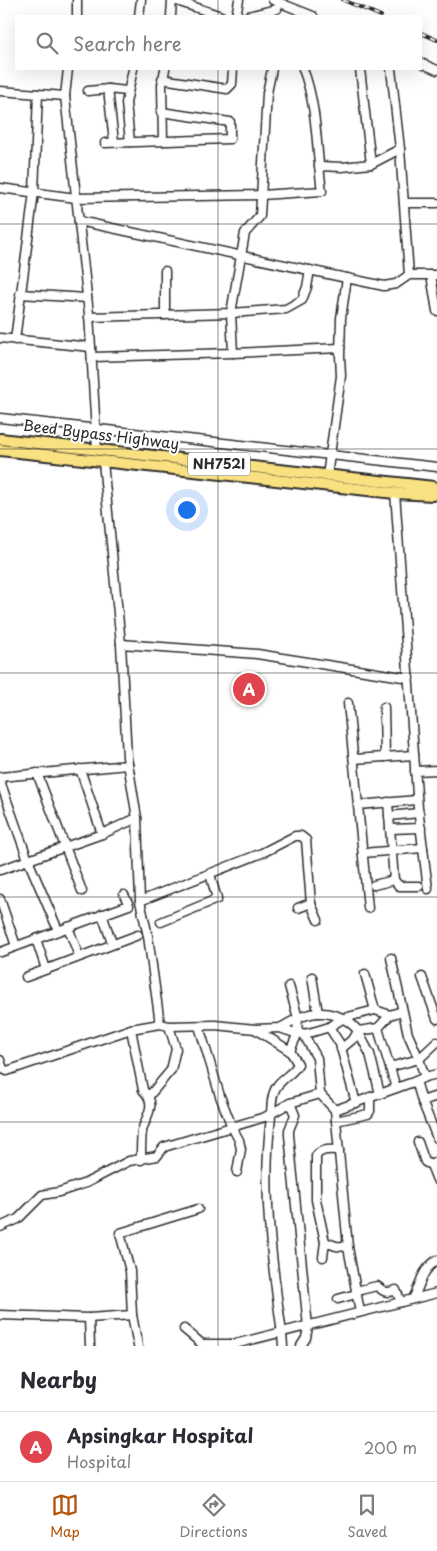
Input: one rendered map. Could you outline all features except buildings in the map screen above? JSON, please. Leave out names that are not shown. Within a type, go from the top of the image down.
[{"type":"highway","name":"Beed Bypass Highway","points":[[0,439],[434,487],[437,489]]},
{"type":"highway","name":"Beed Bypass Highway","points":[[0,450],[395,493],[433,495],[437,493]]},
{"type":"street","points":[[77,0],[77,15]]},
{"type":"street","points":[[139,15],[141,0]]},
{"type":"street","points":[[171,15],[173,0],[218,15]]},
{"type":"street","points":[[236,15],[239,0]]},
{"type":"street","points":[[251,15],[276,7],[309,15]]},
{"type":"street","points":[[422,63],[437,70]]},
{"type":"street","points":[[68,70],[65,96],[89,318],[97,450]]},
{"type":"street","points":[[130,142],[126,103],[133,70]]},
{"type":"street","points":[[163,141],[161,112],[162,79],[165,70]]},
{"type":"street","points":[[162,79],[227,89],[232,84],[233,70]]},
{"type":"street","points":[[233,353],[231,313],[245,233],[260,216],[267,92],[272,70]]},
{"type":"street","points":[[0,188],[76,198],[261,195],[322,191],[315,118],[309,84],[303,70]]},
{"type":"street","points":[[360,70],[371,164]]},
{"type":"street","points":[[391,70],[400,149],[409,276]]},
{"type":"street","points":[[88,90],[108,89],[128,92]]},
{"type":"street","points":[[108,89],[114,142]]},
{"type":"street","points":[[0,91],[65,96]]},
{"type":"street","points":[[15,340],[34,192],[38,94]]},
{"type":"street","points":[[105,143],[230,139],[230,122],[161,112]]},
{"type":"street","points":[[319,166],[342,167],[371,164],[400,149]]},
{"type":"street","points":[[404,203],[437,203]]},
{"type":"street","points":[[79,221],[384,286],[396,284],[409,276],[434,275],[437,311]]},
{"type":"street","points":[[89,318],[231,313],[286,308],[302,300],[310,270]]},
{"type":"street","points":[[165,271],[165,315]]},
{"type":"street","points":[[327,476],[341,376],[341,318],[347,278]]},
{"type":"street","points":[[20,294],[87,298]]},
{"type":"street","points":[[0,338],[91,348]]},
{"type":"street","points":[[92,356],[233,353],[340,348]]},
{"type":"street","points":[[0,418],[437,467]]},
{"type":"street","points":[[103,462],[121,644],[128,765],[137,818],[140,902],[165,1025],[176,1049],[170,1070],[149,1096]]},
{"type":"street","points":[[395,493],[415,771],[428,889]]},
{"type":"street","points":[[121,644],[257,654],[409,678]]},
{"type":"street","points":[[348,703],[368,908]]},
{"type":"street","points":[[384,707],[386,757]]},
{"type":"street","points":[[354,759],[414,755]]},
{"type":"street","points":[[58,930],[28,860],[0,779],[37,772],[128,765]]},
{"type":"street","points":[[80,769],[102,834]]},
{"type":"street","points":[[415,771],[437,770]]},
{"type":"street","points":[[37,772],[82,891]]},
{"type":"street","points":[[358,804],[418,800]]},
{"type":"street","points":[[388,802],[394,880],[399,886],[419,886]]},
{"type":"street","points":[[389,816],[419,814]]},
{"type":"street","points":[[0,870],[102,834],[137,818]]},
{"type":"street","points":[[390,829],[420,828]]},
{"type":"street","points":[[140,902],[262,853],[295,836],[301,836],[306,840],[311,903],[318,920]]},
{"type":"street","points":[[363,853],[423,848]]},
{"type":"street","points":[[162,922],[217,899],[210,874]]},
{"type":"street","points":[[374,885],[394,880]]},
{"type":"street","points":[[1,952],[129,905],[124,895]]},
{"type":"street","points":[[0,899],[16,946]]},
{"type":"street","points":[[298,908],[311,903]]},
{"type":"street","points":[[102,914],[112,943]]},
{"type":"street","points":[[68,927],[80,956]]},
{"type":"street","points":[[26,977],[112,943],[138,935]]},
{"type":"street","points":[[36,939],[46,969]]},
{"type":"street","points":[[391,958],[402,1011],[412,1045],[425,1077]]},
{"type":"street","points":[[365,974],[375,1010]]},
{"type":"street","points":[[312,977],[318,1013]]},
{"type":"street","points":[[422,977],[437,1020]]},
{"type":"street","points":[[289,986],[301,1035],[318,1058],[320,1094],[335,1110],[348,1247],[360,1312]]},
{"type":"street","points":[[0,1060],[3,1069],[7,1071],[12,1070],[131,1029],[165,1025],[216,1025],[255,1030],[280,1028],[301,1035],[329,1027],[344,1018],[375,1010],[390,1015]]},
{"type":"street","points":[[358,1031],[378,1028],[390,1015],[402,1011]]},
{"type":"street","points":[[280,1028],[298,1018],[318,1013],[344,1018],[353,1024],[370,1054],[380,1094]]},
{"type":"street","points":[[199,1026],[220,1096],[239,1140],[241,1148],[237,1172]]},
{"type":"street","points":[[329,1027],[335,1034],[341,1050],[356,1103]]},
{"type":"street","points":[[378,1028],[396,1088]]},
{"type":"street","points":[[131,1029],[143,1090],[149,1096],[150,1113],[142,1130],[141,1160]]},
{"type":"street","points":[[255,1030],[290,1051],[298,1064],[294,1072],[283,1078],[274,1091],[267,1155],[268,1206],[283,1346]]},
{"type":"street","points":[[341,1050],[354,1038],[358,1031]]},
{"type":"street","points":[[290,1051],[301,1035]]},
{"type":"street","points":[[390,1067],[419,1059],[437,1042]]},
{"type":"street","points":[[335,1110],[437,1074]]},
{"type":"street","points":[[416,1081],[437,1138]]},
{"type":"street","points":[[0,1227],[18,1219],[42,1195],[59,1192],[86,1182],[129,1161],[157,1156],[164,1147],[265,1117],[290,1103],[320,1094]]},
{"type":"street","points":[[422,1101],[437,1096]]},
{"type":"street","points":[[336,1121],[368,1114],[370,1111],[370,1097]]},
{"type":"street","points":[[290,1103],[295,1115],[289,1135],[308,1327],[302,1346]]},
{"type":"street","points":[[418,1142],[425,1162],[434,1163],[437,1180]]},
{"type":"street","points":[[323,1257],[325,1242],[316,1200],[316,1156],[322,1150],[339,1150]]},
{"type":"street","points":[[138,1346],[132,1315],[130,1271],[120,1233],[198,1209]]},
{"type":"street","points":[[325,1242],[336,1246],[348,1247]]},
{"type":"street","points":[[412,1299],[420,1286],[426,1269],[437,1260]]},
{"type":"street","points":[[338,1299],[376,1286],[384,1292],[389,1293],[396,1290],[402,1302]]},
{"type":"street","points":[[184,1329],[202,1344],[235,1344],[437,1293]]},
{"type":"street","points":[[0,1315],[89,1318],[132,1315]]},
{"type":"street","points":[[89,1318],[90,1346]]},
{"type":"railway","points":[[343,0],[379,15]]},
{"type":"railway","points":[[422,33],[437,40]]},
{"type":"place","name":"Apsingkar Hospital","points":[[249,689]]}]
